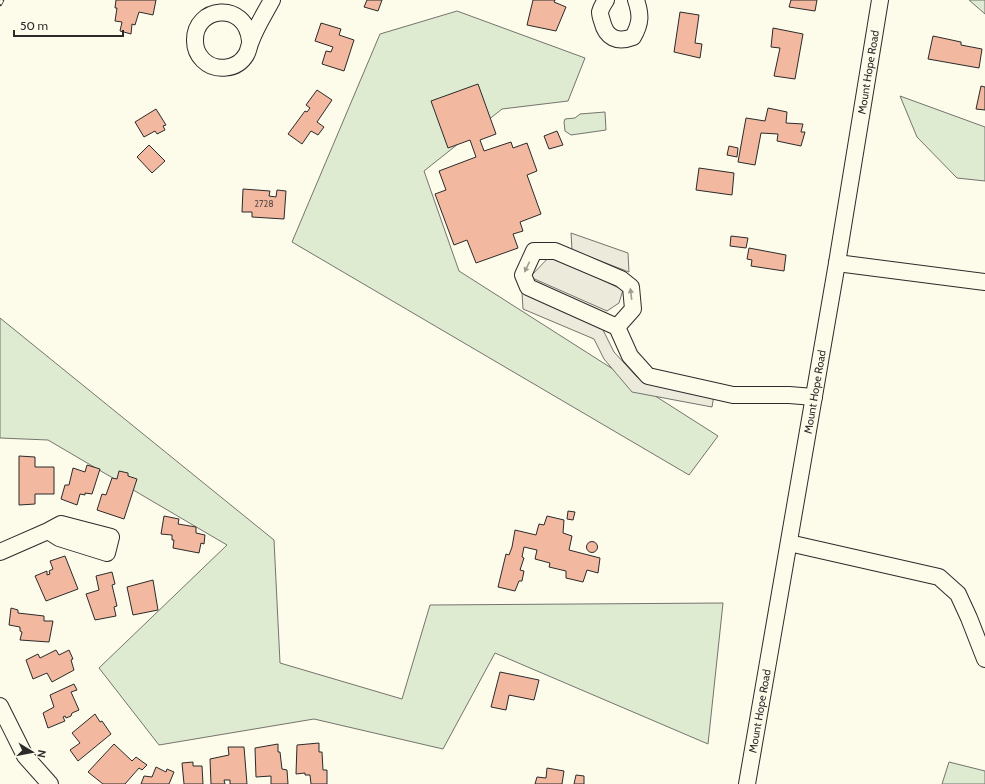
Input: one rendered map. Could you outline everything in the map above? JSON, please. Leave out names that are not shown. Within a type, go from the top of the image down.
[{"type":"street","points":[[250,41],[272,0]]},
{"type":"street","points":[[606,0],[600,12],[604,29],[610,36],[625,40],[633,37],[639,26],[640,11],[636,0]]},
{"type":"street","name":"Mount Hope Road","points":[[747,784],[837,263],[880,0]]},
{"type":"street","points":[[617,327],[633,309],[631,287],[621,279],[555,251],[534,251],[523,275],[528,287],[617,327],[630,356],[648,376],[732,395],[789,395],[814,397]]},
{"type":"street","points":[[837,263],[985,282]]},
{"type":"street","points":[[0,552],[48,531]]},
{"type":"street","points":[[789,543],[939,577],[958,594],[985,659]]},
{"type":"street","points":[[0,706],[25,756],[50,784]]},
{"type":"green space","points":[[969,0],[985,0],[985,14]]},
{"type":"green space","points":[[457,11],[585,58],[568,101],[502,109],[424,171],[459,271],[718,436],[689,475],[292,242],[380,34]]},
{"type":"green space","points":[[900,96],[985,127],[985,181],[957,178],[917,137]]},
{"type":"green space","points":[[605,112],[606,130],[571,135],[565,131],[565,119],[575,118],[580,114]]},
{"type":"green space","points":[[0,318],[274,540],[280,663],[402,699],[430,605],[723,603],[708,744],[495,653],[443,749],[314,719],[159,745],[99,668],[227,545],[48,440],[0,438]]},
{"type":"green space","points":[[949,762],[985,771],[985,784],[942,784]]},
{"type":"shaded area","points":[[571,233],[628,253],[629,272],[572,250]]},
{"type":"shaded area","points":[[551,255],[623,290],[619,303],[607,311],[530,277]]},
{"type":"shaded area","points":[[522,293],[591,320],[602,328],[614,352],[637,377],[646,381],[714,395],[712,407],[632,392],[604,359],[594,339],[523,309]]},
{"type":"building","points":[[116,0],[156,0],[153,15],[139,12],[135,25],[132,24],[131,34],[120,31],[122,22],[115,21],[117,8],[115,8]]},
{"type":"building","points":[[367,0],[382,0],[378,11],[364,7]]},
{"type":"building","points":[[533,0],[555,0],[554,2],[566,7],[556,31],[527,25]]},
{"type":"building","points":[[791,0],[817,0],[815,11],[789,7]]},
{"type":"building","points":[[680,12],[699,15],[695,43],[702,44],[700,58],[674,52]]},
{"type":"building","points":[[321,23],[341,29],[339,35],[354,40],[344,71],[322,64],[326,51],[331,52],[333,47],[315,41]]},
{"type":"building","points":[[773,28],[803,34],[795,79],[774,76],[780,48],[771,47]]},
{"type":"building","points":[[933,36],[961,42],[961,45],[982,49],[979,68],[928,59]]},
{"type":"building","points":[[478,84],[496,134],[480,140],[484,151],[511,142],[513,148],[527,143],[537,171],[527,175],[541,214],[520,222],[523,231],[513,234],[518,248],[476,263],[467,240],[454,245],[435,194],[446,190],[439,171],[476,157],[470,140],[448,148],[431,101]]},
{"type":"building","points":[[981,86],[985,87],[985,110],[976,109]]},
{"type":"building","points":[[317,90],[332,100],[317,122],[324,127],[318,135],[311,131],[302,144],[288,134],[305,111],[307,112],[310,108],[306,105]]},
{"type":"building","points":[[768,108],[787,112],[786,123],[803,124],[801,132],[805,132],[801,146],[777,141],[778,134],[761,133],[755,165],[738,162],[746,118],[765,121]]},
{"type":"building","points":[[156,109],[166,125],[163,126],[165,130],[157,134],[155,131],[144,137],[135,122]]},
{"type":"building","points":[[557,131],[563,145],[549,149],[544,136]]},
{"type":"building","points":[[149,145],[165,161],[152,173],[137,157]]},
{"type":"building","points":[[729,146],[738,148],[737,157],[727,155]]},
{"type":"building","points":[[699,168],[734,173],[732,195],[696,190]]},
{"type":"building","points":[[243,189],[270,191],[269,196],[276,197],[277,190],[286,191],[284,219],[252,217],[252,212],[242,212]]},
{"type":"building","points":[[731,236],[748,238],[746,248],[730,246]]},
{"type":"building","points":[[749,248],[786,255],[784,271],[751,266],[752,260],[747,259]]},
{"type":"building","points":[[19,456],[35,457],[35,467],[54,467],[54,494],[35,494],[35,504],[19,505]]},
{"type":"building","points":[[87,465],[100,469],[92,494],[80,494],[77,505],[61,499],[65,485],[69,485],[73,468],[85,472]]},
{"type":"building","points":[[119,471],[128,473],[128,476],[137,479],[124,519],[97,510],[102,494],[106,495],[112,478],[117,479]]},
{"type":"building","points":[[568,511],[575,512],[573,520],[567,519]]},
{"type":"building","points":[[164,516],[179,519],[178,524],[196,527],[196,533],[205,535],[204,544],[201,543],[199,553],[173,548],[174,540],[172,540],[172,535],[161,534]]},
{"type":"building","points":[[547,516],[564,520],[563,533],[572,536],[569,550],[600,558],[598,573],[587,570],[583,582],[566,578],[566,571],[549,567],[550,563],[535,559],[537,550],[524,547],[522,557],[524,558],[520,570],[524,571],[522,581],[519,581],[515,591],[498,587],[506,554],[509,555],[512,547],[515,530],[536,535],[539,524],[544,525]]},
{"type":"building","points":[[590,542],[594,542],[596,543],[596,551],[590,552],[587,549],[587,545]]},
{"type":"building","points":[[65,556],[78,589],[46,601],[35,576],[47,571],[47,575],[50,574],[49,571],[53,569],[50,561]]},
{"type":"building","points":[[112,572],[115,584],[112,585],[117,606],[114,607],[116,616],[95,620],[86,594],[99,590],[96,576]]},
{"type":"building","points":[[153,580],[158,610],[133,615],[127,587]]},
{"type":"building","points":[[11,608],[18,610],[18,613],[44,616],[44,621],[53,621],[49,642],[20,640],[22,632],[20,631],[20,627],[9,625]]},
{"type":"building","points":[[56,650],[59,655],[69,650],[73,659],[71,660],[74,670],[52,682],[47,673],[33,679],[26,660],[38,654],[40,658]]},
{"type":"building","points":[[500,672],[539,680],[534,700],[509,695],[506,710],[491,707]]},
{"type":"building","points":[[74,684],[77,690],[71,692],[79,710],[72,713],[71,716],[66,718],[65,716],[63,717],[65,721],[48,728],[43,713],[54,707],[50,695]]},
{"type":"building","points":[[95,714],[111,734],[78,761],[70,750],[80,743],[72,733]]},
{"type":"building","points":[[319,743],[319,752],[322,752],[323,770],[327,770],[327,784],[311,784],[310,775],[305,775],[305,773],[296,774],[297,745]]},
{"type":"building","points":[[114,744],[132,761],[136,757],[147,765],[142,770],[139,768],[125,784],[103,784],[88,772]]},
{"type":"building","points":[[278,744],[278,752],[280,752],[282,769],[287,770],[288,784],[271,784],[271,776],[256,777],[255,748]]},
{"type":"building","points":[[228,747],[244,747],[247,784],[230,784],[230,780],[224,780],[225,784],[211,784],[210,759],[229,755]]},
{"type":"building","points":[[193,762],[193,766],[202,766],[203,784],[184,784],[182,763]]},
{"type":"building","points":[[156,767],[166,772],[167,769],[174,772],[169,784],[141,784],[144,776],[152,777]]},
{"type":"building","points":[[547,768],[564,771],[562,784],[535,784],[537,777],[546,778]]},
{"type":"building","points":[[576,775],[584,776],[584,784],[574,784]]},
{"type":"railway","points":[[0,4],[2,0]]}]
